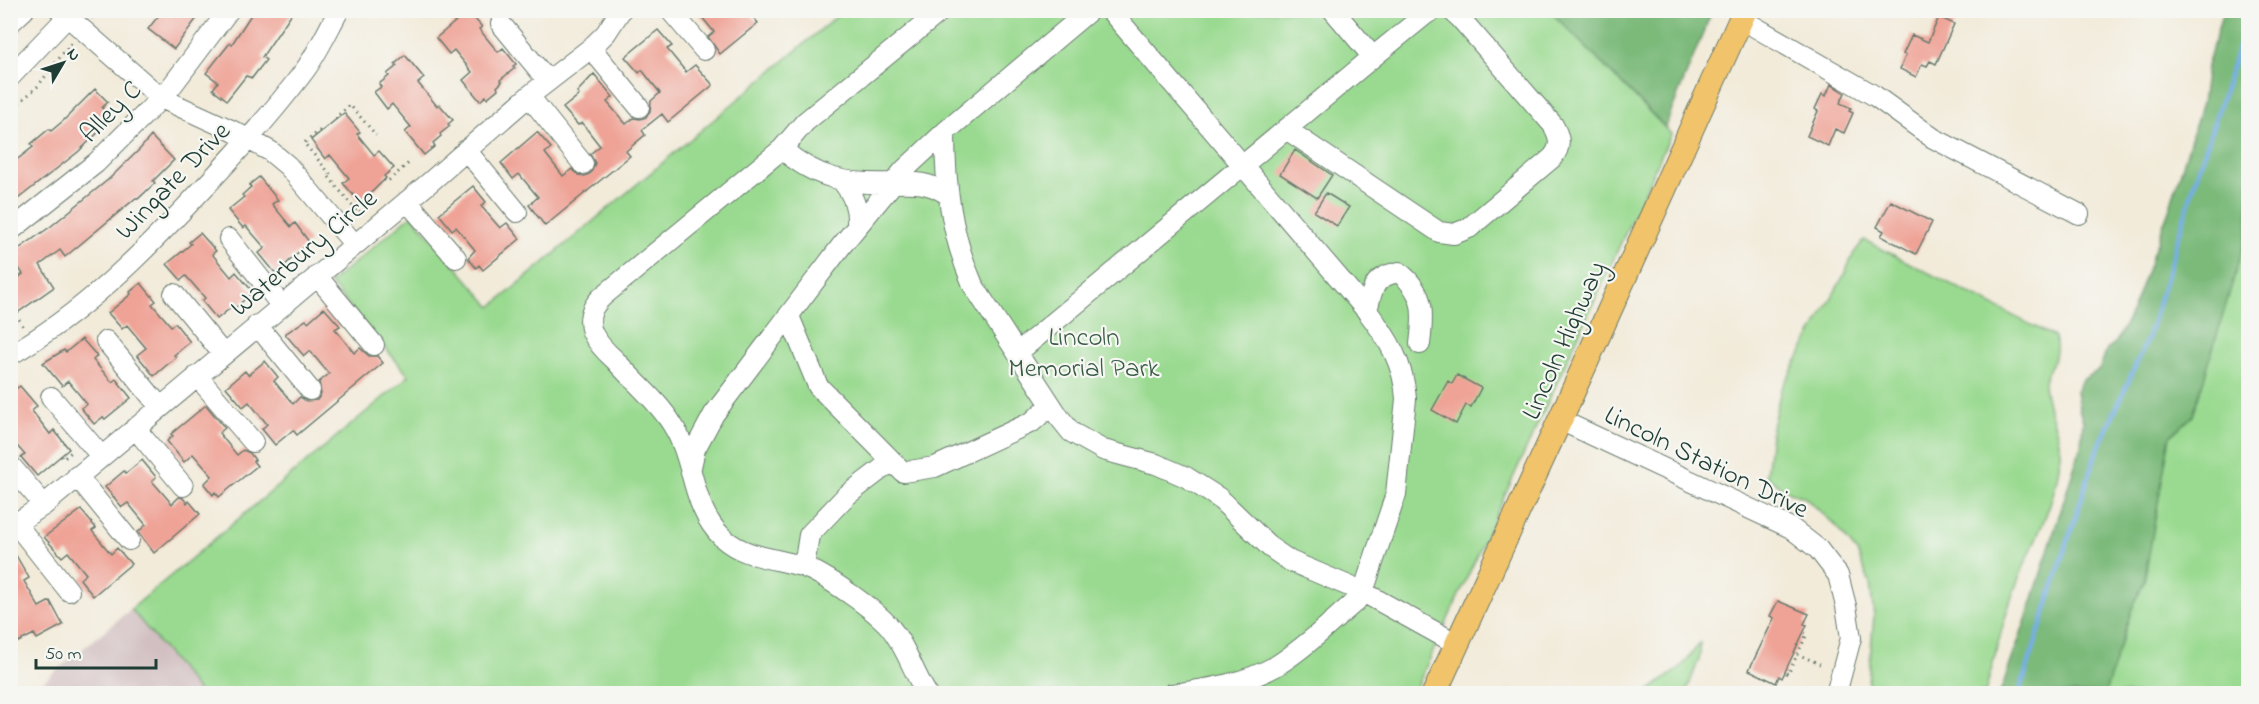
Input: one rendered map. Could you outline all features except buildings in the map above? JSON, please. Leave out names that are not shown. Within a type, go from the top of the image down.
[{"type":"main road","name":"Lincoln Highway","points":[[1434,693],[1743,15]]},
{"type":"street","points":[[10,23],[24,10]]},
{"type":"street","name":"Alley C","points":[[10,231],[96,163],[161,98],[229,10]]},
{"type":"street","name":"Wingate Drive","points":[[10,355],[38,339],[96,296],[169,225],[249,139],[306,68],[339,10]]},
{"type":"street","name":"Waterbury Circle","points":[[14,526],[44,505],[529,96],[591,48],[606,33],[621,10]]},
{"type":"street","points":[[670,10],[704,50]]},
{"type":"street","points":[[927,693],[908,656],[888,626],[831,581],[804,567],[755,555],[738,548],[712,526],[703,512],[691,467],[679,435],[665,414],[596,339],[591,329],[591,311],[595,303],[603,296],[782,149],[805,122],[942,10]]},
{"type":"street","points":[[691,467],[695,449],[714,414],[857,226],[893,183],[945,132],[1089,10]]},
{"type":"street","points":[[1110,10],[1368,311],[1396,353],[1406,384],[1396,494],[1363,592],[1346,610],[1293,654],[1274,666],[1227,684],[1203,690],[1172,693]]},
{"type":"street","points":[[1333,10],[1373,57]]},
{"type":"street","points":[[1017,353],[1373,57],[1433,10]]},
{"type":"street","points":[[1286,129],[1439,232],[1454,234],[1468,228],[1552,158],[1559,147],[1559,140],[1553,125],[1451,10]]},
{"type":"street","points":[[10,77],[73,15],[161,98],[270,151],[288,166],[355,245]]},
{"type":"street","points":[[1743,15],[1875,96],[1933,138],[2079,214]]},
{"type":"street","points":[[501,24],[548,81]]},
{"type":"street","points":[[591,48],[639,107]]},
{"type":"street","points":[[529,96],[583,164]]},
{"type":"street","points":[[945,132],[947,194],[955,239],[963,264],[973,285],[1071,432],[1085,442],[1103,450],[1172,469],[1219,498],[1271,548],[1290,561],[1363,592],[1457,644]]},
{"type":"street","points":[[782,149],[806,168],[842,181],[918,182],[936,187],[947,194]]},
{"type":"street","points":[[466,150],[517,212]]},
{"type":"street","points":[[842,181],[854,197],[858,215],[857,226]]},
{"type":"street","points":[[407,201],[456,258]]},
{"type":"street","points":[[229,239],[281,305]]},
{"type":"street","points":[[1368,311],[1373,288],[1383,275],[1399,272],[1412,282],[1421,299],[1423,322],[1419,344]]},
{"type":"street","points":[[317,276],[374,345]]},
{"type":"street","points":[[174,294],[223,354]]},
{"type":"street","points":[[789,316],[818,386],[903,472],[935,467],[1032,422],[1052,405]]},
{"type":"street","points":[[257,325],[310,390]]},
{"type":"street","points":[[106,341],[160,406]]},
{"type":"street","points":[[197,376],[253,442]]},
{"type":"street","points":[[51,398],[101,456]]},
{"type":"street","points":[[665,414],[687,421],[696,421],[714,414]]},
{"type":"street","name":"Lincoln Station Drive","points":[[1560,420],[1791,528],[1818,549],[1838,575],[1851,638],[1836,693]]},
{"type":"street","points":[[135,428],[183,486]]},
{"type":"street","points":[[804,567],[809,535],[846,496],[892,461]]},
{"type":"street","points":[[10,465],[44,505]]},
{"type":"street","points":[[77,476],[129,540]]},
{"type":"street","points":[[14,526],[69,591]]},
{"type":"path","points":[[73,15],[102,10]]},
{"type":"path","points":[[10,111],[38,86],[74,39]]},
{"type":"path","points":[[337,119],[336,117],[350,105],[376,135]]},
{"type":"path","points":[[320,132],[304,143],[358,213],[373,201],[370,198]]},
{"type":"path","points":[[384,180],[387,182],[411,161]]},
{"type":"path","points":[[16,314],[25,329]]},
{"type":"path","points":[[1786,673],[1788,674],[1807,634],[1805,633]]},
{"type":"path","points":[[1797,654],[1820,664]]},
{"type":"path","points":[[1734,693],[1734,691],[1745,693]]},
{"type":"shaded area","points":[[131,609],[200,693],[29,693]]},
{"type":"green space","name":"Lincoln Memorial Park","points":[[843,11],[1550,11],[1671,134],[1414,693],[200,693],[131,609],[409,376],[330,283],[412,215],[491,307]]},
{"type":"green space","points":[[1550,11],[1712,11],[1665,127]]},
{"type":"green space","points":[[2223,11],[2248,11],[2248,230],[2193,416],[2170,436],[2144,582],[2132,609],[2105,693],[2000,693],[2029,611],[2081,446],[2083,421],[2076,391],[2082,380],[2099,370],[2107,349],[2116,342],[2132,311],[2170,207],[2202,103],[2207,66]]},
{"type":"green space","points":[[2248,183],[2248,693],[2091,694],[2162,451]]},
{"type":"green space","points":[[1864,240],[2055,337],[2056,353],[2044,384],[2060,446],[2058,472],[2049,507],[2010,601],[1985,693],[1867,693],[1874,616],[1870,584],[1857,552],[1833,523],[1804,497],[1787,491],[1766,476],[1772,427],[1781,390],[1854,253]]},
{"type":"green space","points":[[1700,643],[1700,656],[1686,693],[1646,693],[1682,666]]},
{"type":"waterway","points":[[2019,694],[2096,453],[2148,338],[2248,18]]}]
